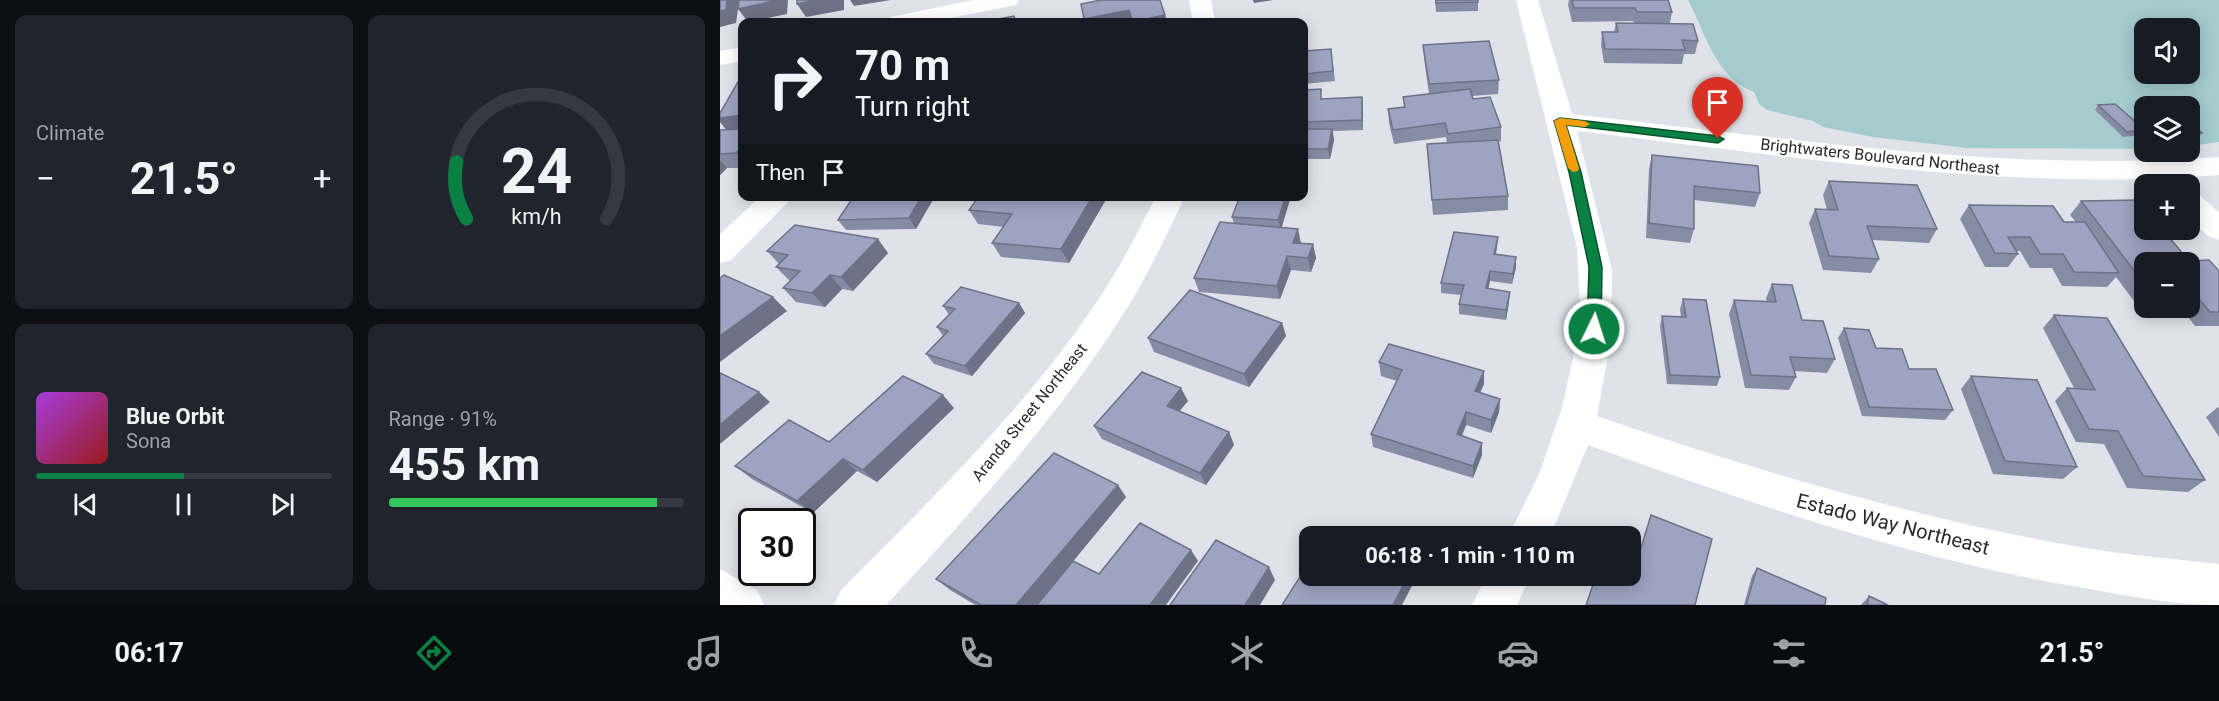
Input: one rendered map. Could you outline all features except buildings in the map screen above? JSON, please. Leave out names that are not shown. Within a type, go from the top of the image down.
[{"type":"street","points":[[918,18],[1008,0]]},
{"type":"street","points":[[1200,0],[1203,18]]},
{"type":"street","points":[[1527,0],[1575,172],[1596,267],[1596,309],[1590,369],[1577,425],[1534,526]]},
{"type":"street","points":[[720,58],[738,55]]},
{"type":"street","name":"Brightwaters Boulevard Northeast","points":[[1560,121],[1959,167],[2134,176]]},
{"type":"street","name":"Brightwaters Boulevard Northeast","points":[[2181,174],[2219,166]]},
{"type":"street","points":[[720,252],[775,201]]},
{"type":"street","name":"Aranda Street Northeast","points":[[856,605],[960,496],[1048,393],[1111,307],[1153,237],[1169,201]]},
{"type":"street","points":[[2200,211],[2219,229]]},
{"type":"street","name":"Estado Way Northeast","points":[[1577,425],[1805,503],[1912,533],[2068,565],[2219,585]]},
{"type":"street","points":[[1494,605],[1504,586]]},
{"type":"street","points":[[720,590],[742,605]]},
{"type":"water","points":[[1688,0],[2219,0],[2219,142],[2200,145],[2200,96],[2134,96],[2134,149],[1967,148],[1873,137],[1823,127],[1813,121],[1767,110],[1759,104],[1754,92],[1730,76],[1713,53]]},
{"type":"slow traffic","points":[[1573,168],[1560,121],[1585,124]]},
{"type":"route","points":[[1594,329],[1596,267],[1575,172],[1560,121],[1718,139]]}]
